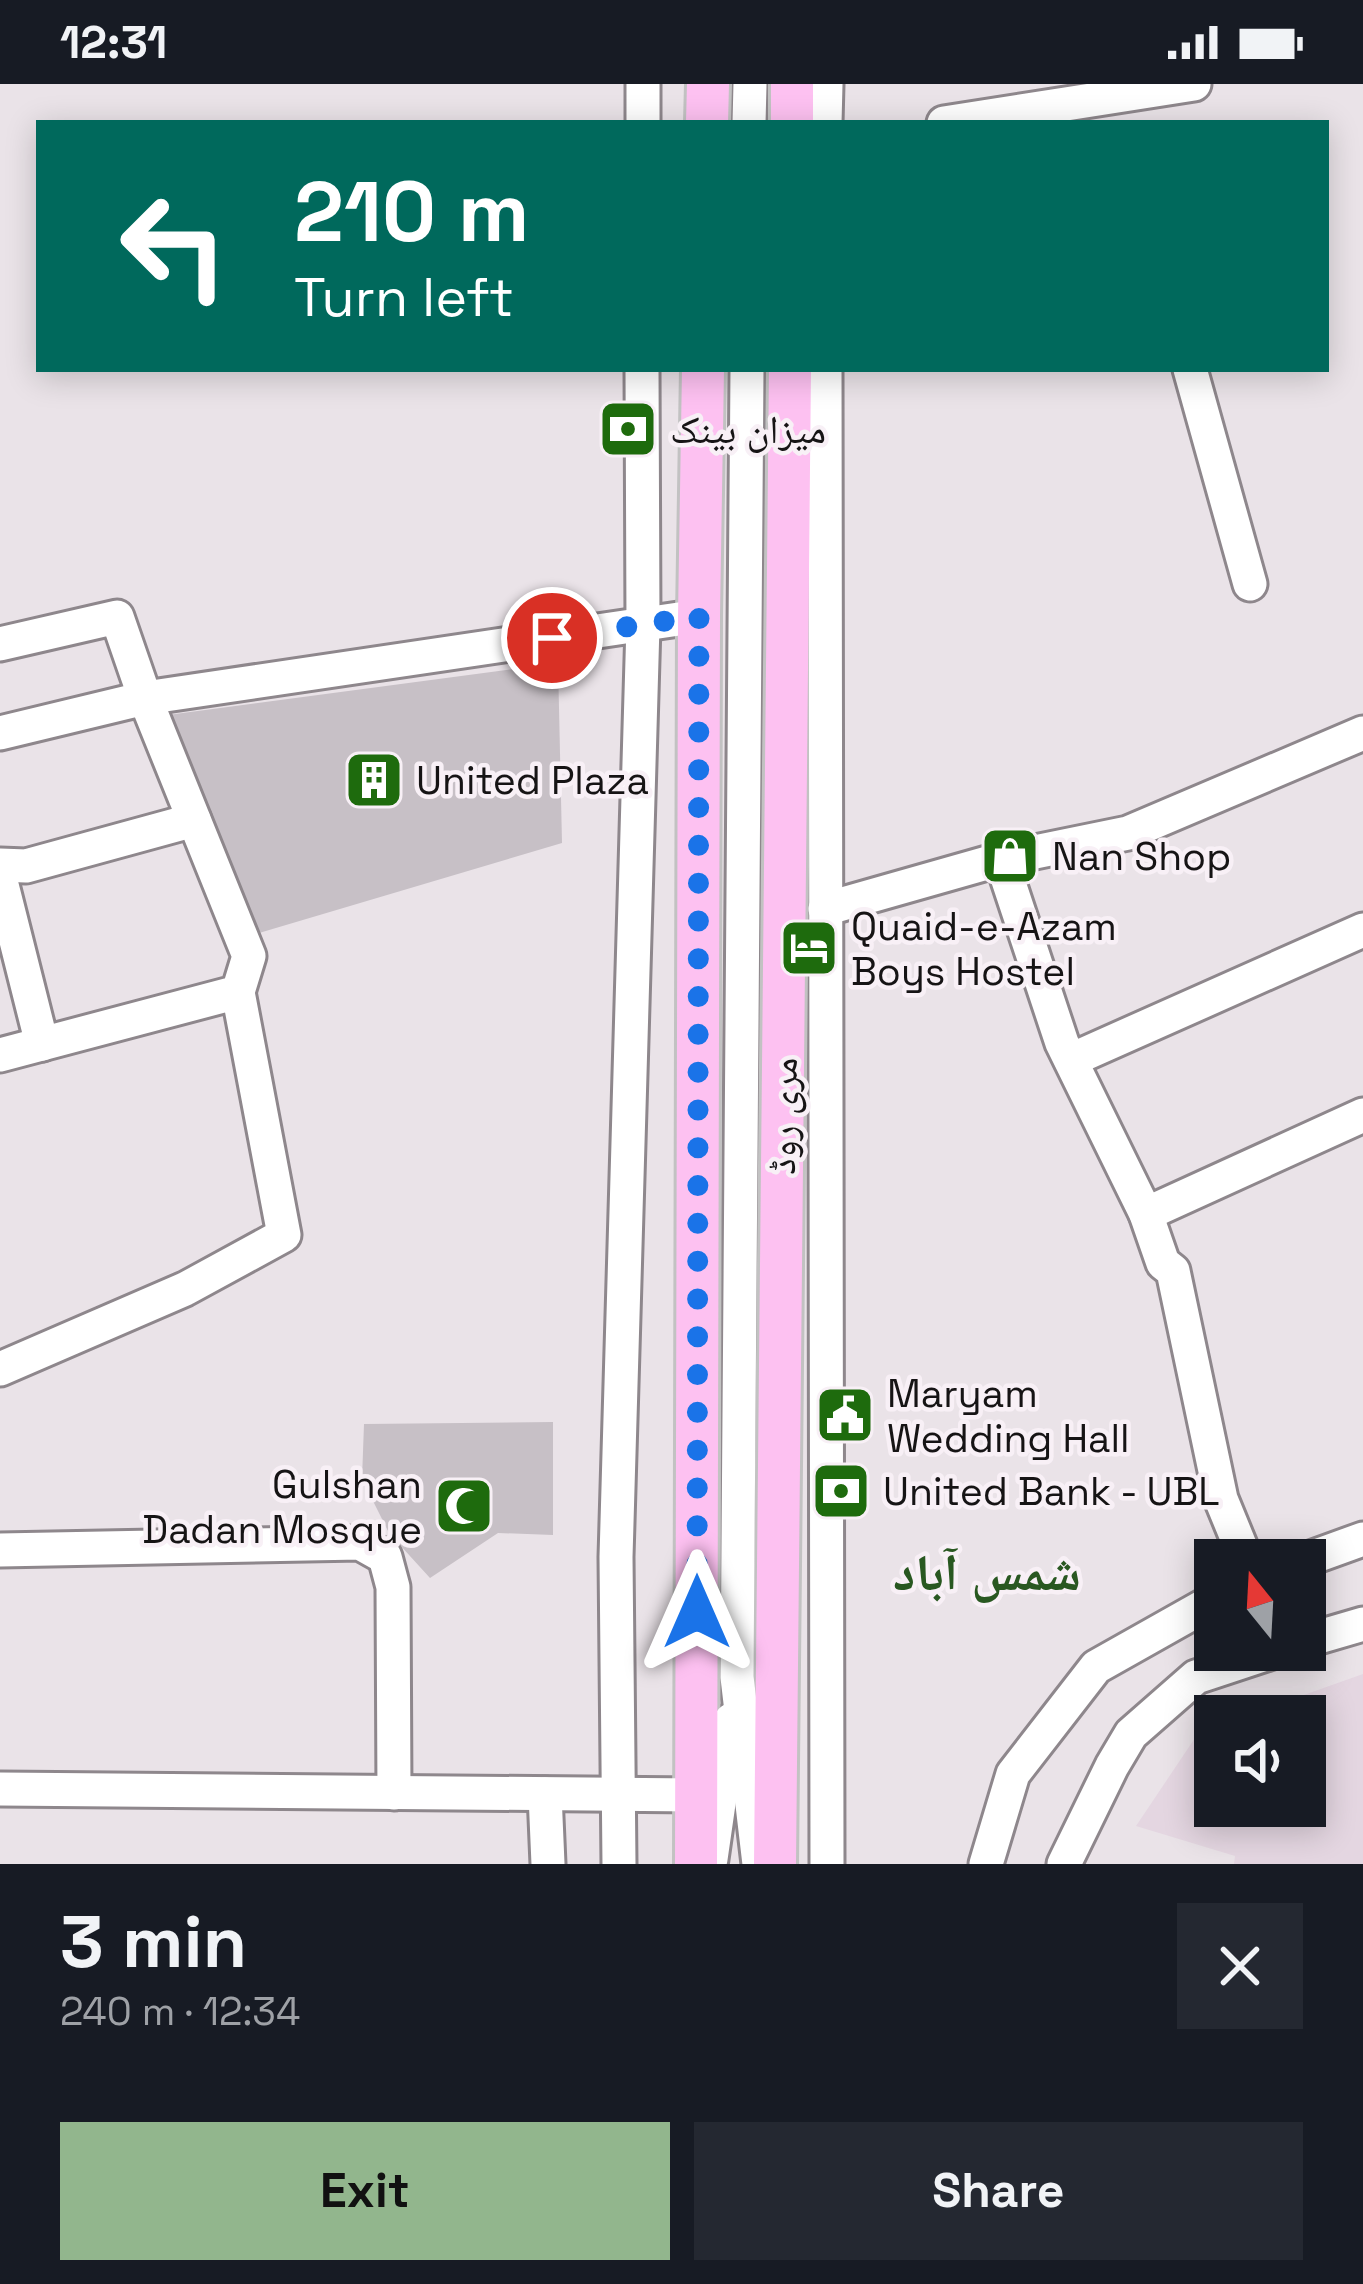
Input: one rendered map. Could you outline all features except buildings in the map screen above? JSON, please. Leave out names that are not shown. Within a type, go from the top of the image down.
[{"type":"main road","points":[[707,84],[707,120]]},
{"type":"main road","points":[[792,84],[792,120]]},
{"type":"main road","points":[[696,1864],[703,372]]},
{"type":"main road","name":"مری روڈ","points":[[775,1864],[790,372]]},
{"type":"street","points":[[643,84],[643,120]]},
{"type":"street","points":[[749,120],[750,84]]},
{"type":"street","points":[[825,120],[826,84]]},
{"type":"street","points":[[984,120],[1118,110],[1194,84]]},
{"type":"street","points":[[620,1864],[616,1557],[643,625],[642,372]]},
{"type":"street","points":[[747,372],[737,1677],[759,1864]]},
{"type":"street","points":[[825,372],[827,1864]]},
{"type":"street","points":[[1191,372],[1250,584]]},
{"type":"street","points":[[0,644],[117,616],[249,956],[238,992],[284,1235],[185,1289],[0,1369]]},
{"type":"street","points":[[0,733],[145,698],[699,616]]},
{"type":"street","points":[[825,909],[1001,860],[1128,833],[1363,734]]},
{"type":"street","points":[[0,865],[26,866],[194,820]]},
{"type":"street","points":[[1001,860],[1063,1043],[1146,1214],[1163,1263],[1173,1271],[1221,1499],[1237,1539]]},
{"type":"street","points":[[0,877],[42,1044]]},
{"type":"street","points":[[1071,1060],[1363,930]]},
{"type":"street","points":[[0,1055],[238,992]]},
{"type":"street","points":[[1146,1214],[1363,1115]]},
{"type":"street","points":[[1326,1552],[1363,1539]]},
{"type":"street","points":[[0,1550],[360,1543],[385,1557],[393,1587],[394,1793]]},
{"type":"street","points":[[986,1864],[1012,1774],[1096,1667],[1194,1612]]},
{"type":"street","points":[[1326,1635],[1363,1624]]},
{"type":"street","points":[[1064,1864],[1131,1734],[1196,1676],[1212,1671]]},
{"type":"street","points":[[711,1864],[737,1677]]},
{"type":"street","points":[[0,1789],[697,1795]]},
{"type":"street","points":[[544,1794],[548,1864]]},
{"type":"shaded area","points":[[1363,1674],[1363,1864],[1234,1864],[1235,1856],[1136,1826],[1194,1739],[1194,1827],[1326,1827],[1326,1695],[1304,1695]]},
{"type":"place","name":"میزان بینک","points":[[628,429]]},
{"type":"place","name":"United Plaza","points":[[374,780]]},
{"type":"place","name":"Nan Shop","points":[[1010,856]]},
{"type":"place","name":"Quaid-e-Azam Boys Hostel","points":[[809,948]]},
{"type":"place","name":"Maryam Wedding Hall","points":[[845,1415]]},
{"type":"place","name":"United Bank - UBL","points":[[841,1491]]},
{"type":"place","name":"Gulshan Dadan Mosque","points":[[464,1506]]},
{"type":"district","name":"شمس آباد","points":[[987,1572]]},
{"type":"route","points":[[552,638],[699,616],[697,1612]]}]
